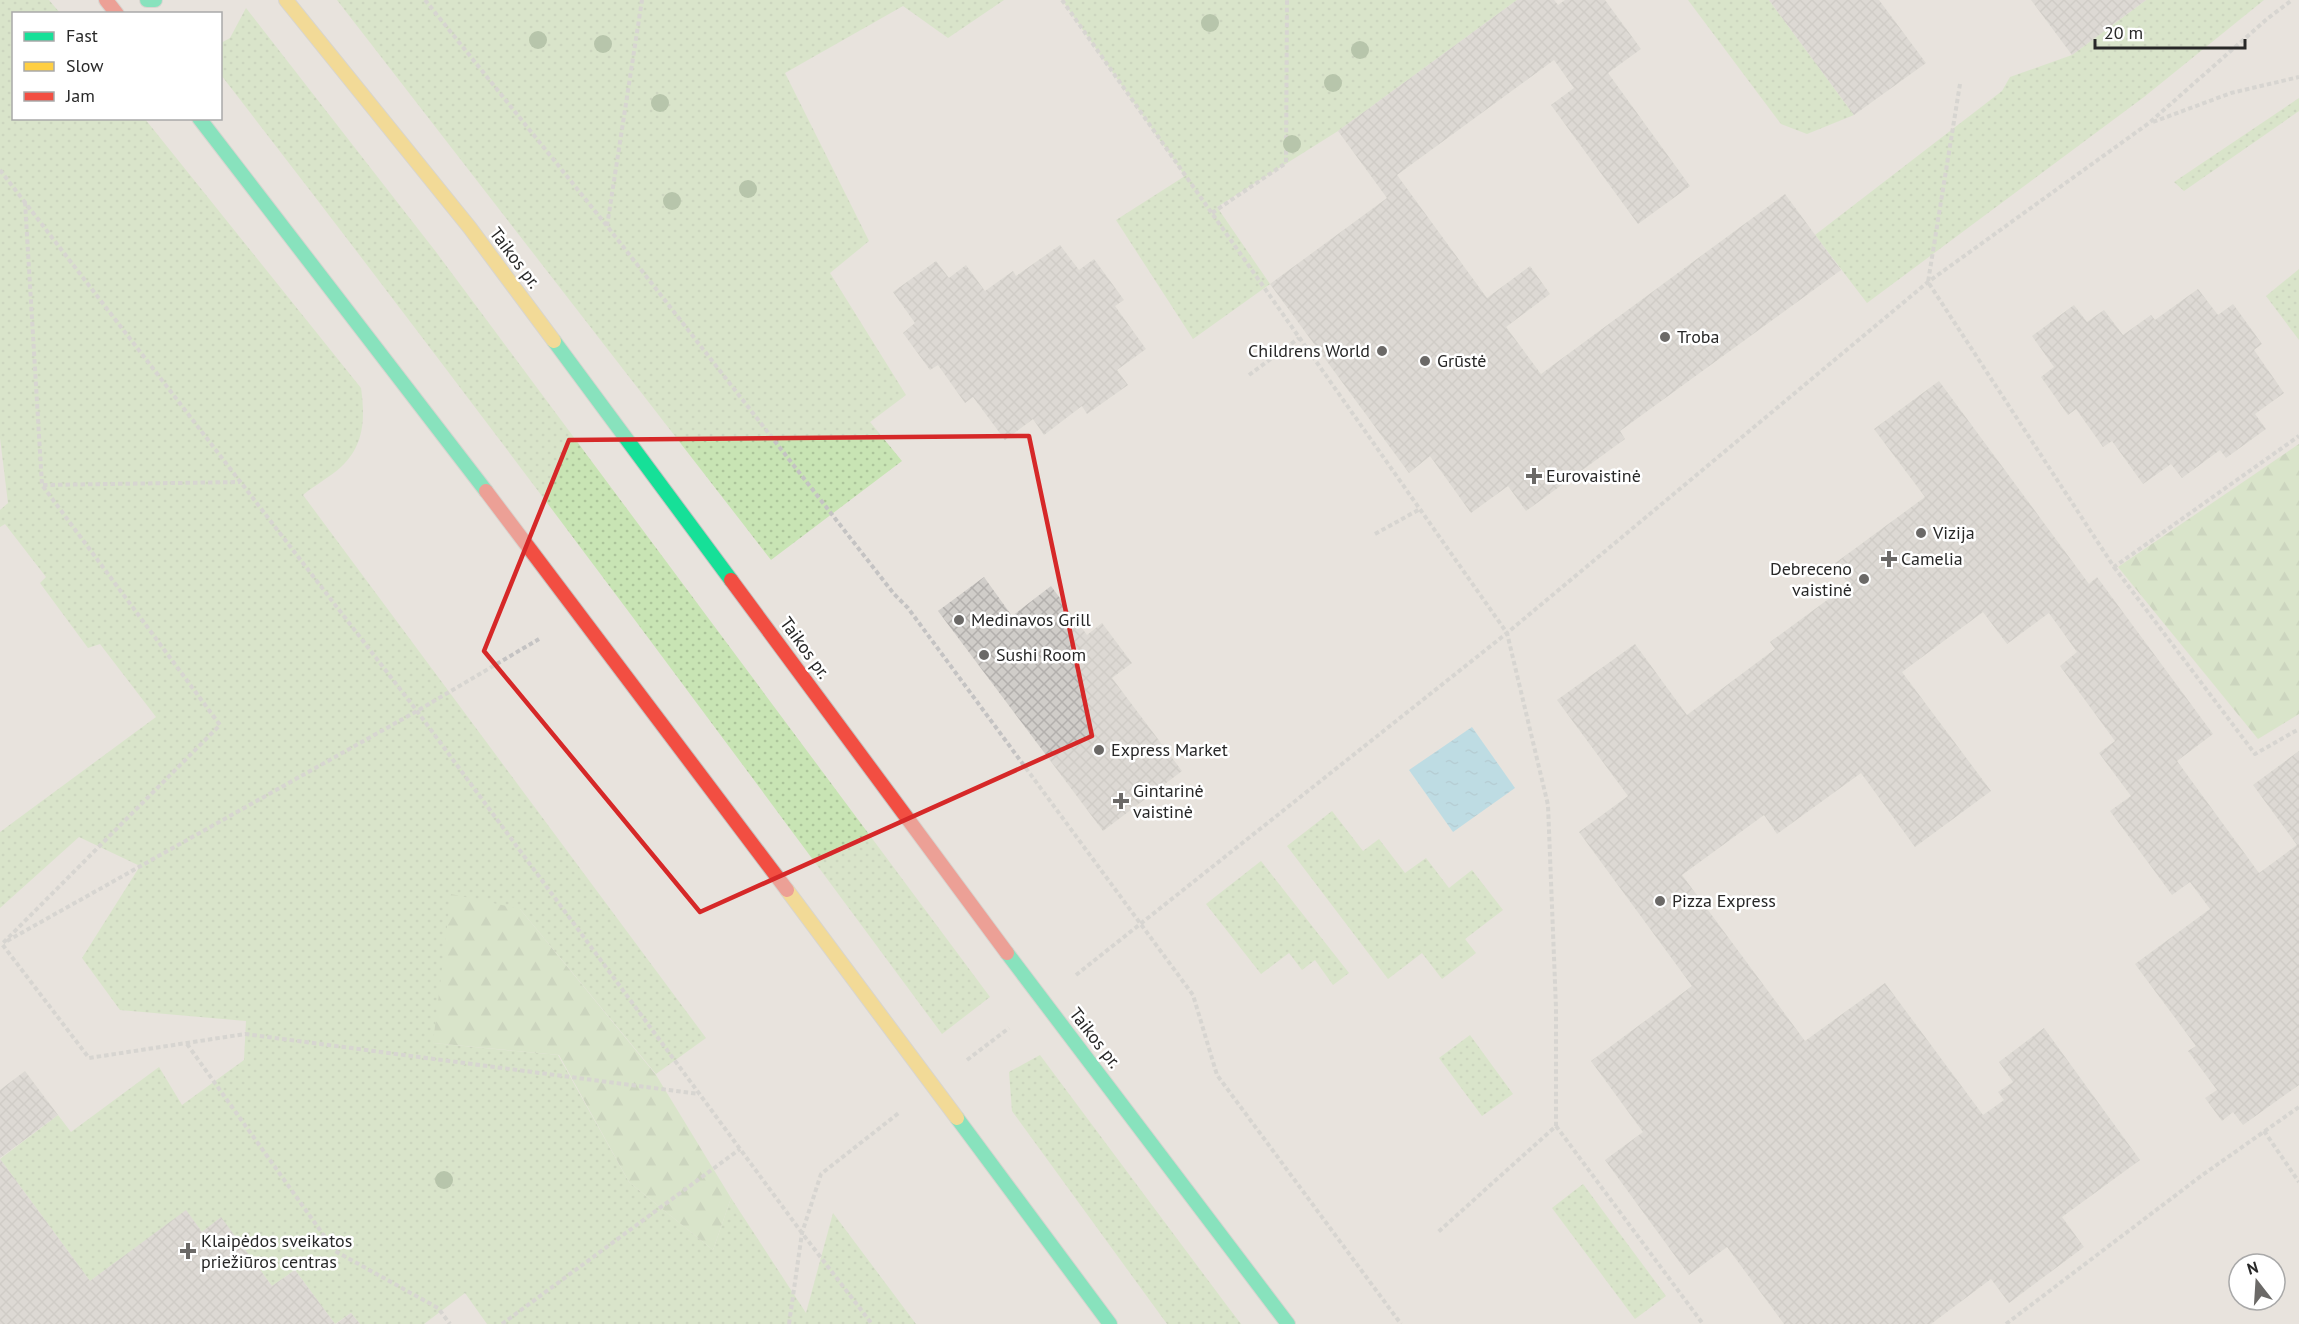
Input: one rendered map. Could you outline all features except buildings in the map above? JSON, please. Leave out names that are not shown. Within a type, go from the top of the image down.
[{"type":"main road","points":[[106,0],[115,12]]},
{"type":"main road","points":[[147,0],[155,0]]},
{"type":"main road","name":"Taikos pr.","points":[[286,0],[470,228],[1043,1001],[1288,1324]]},
{"type":"main road","points":[[202,120],[543,563],[1110,1324]]},
{"type":"path","points":[[425,0],[607,226],[894,594],[908,608],[1141,923],[1193,995],[1217,1075],[1401,1324]]},
{"type":"path","points":[[607,226],[642,0]]},
{"type":"path","points":[[1062,0],[1507,633],[1548,805],[1556,1008],[1556,1126],[1703,1324]]},
{"type":"path","points":[[1212,213],[1286,164],[1287,0]]},
{"type":"path","points":[[789,1324],[802,1233],[821,1174],[1507,633],[1928,282],[2150,123],[2267,19],[2292,0]]},
{"type":"path","points":[[2150,123],[2231,93],[2299,77]]},
{"type":"path","points":[[1960,84],[1928,282],[2114,567],[2255,754],[2299,729]]},
{"type":"path","points":[[0,170],[417,711],[699,1095],[872,1324]]},
{"type":"path","points":[[2,944],[220,725],[42,485],[25,202]]},
{"type":"path","points":[[1249,375],[1299,338]]},
{"type":"path","points":[[2114,567],[2299,436]]},
{"type":"path","points":[[42,485],[240,482]]},
{"type":"path","points":[[1375,534],[1420,509]]},
{"type":"path","points":[[2,944],[417,711],[539,639]]},
{"type":"path","points":[[2,944],[89,1058],[245,1034],[699,1095]]},
{"type":"path","points":[[187,1044],[335,1251],[438,1308],[450,1324]]},
{"type":"path","points":[[2006,1324],[2200,1176],[2299,1107]]},
{"type":"path","points":[[1437,1233],[1556,1126]]},
{"type":"path","points":[[2264,1131],[2299,1182]]},
{"type":"path","points":[[501,1324],[740,1149]]},
{"type":"highlighted area","points":[[1029,436],[1092,736],[700,912],[484,651],[569,440]]},
{"type":"green space","points":[[0,0],[49,0],[59,12],[12,12],[12,120],[146,120],[361,388],[363,420],[355,449],[341,467],[303,495],[706,1038],[656,1074],[520,909],[433,1043],[558,1055],[629,1182],[713,1250],[731,1198],[806,1313],[833,1213],[916,1324],[487,1324],[465,1293],[424,1324],[360,1324],[351,1313],[335,1324],[295,1270],[272,1286],[221,1218],[202,1232],[186,1211],[90,1281],[0,1159],[58,1115],[71,1132],[159,1067],[182,1105],[244,1060],[246,1021],[120,1010],[82,958],[140,866],[79,837],[0,908],[0,832],[156,717],[100,644],[88,648],[40,583],[46,577],[5,524],[0,527],[0,510],[8,503],[0,438]]},
{"type":"green space","points":[[337,0],[1004,0],[948,38],[903,6],[785,73],[869,241],[830,273],[906,395],[870,422],[902,461],[771,560]]},
{"type":"green space","points":[[1062,0],[1517,0],[1338,131],[1217,207],[1270,284],[1193,339],[1116,220],[1185,176]]},
{"type":"green space","points":[[1688,0],[1769,0],[1854,115],[1807,134],[1781,124]]},
{"type":"green space","points":[[2146,0],[2264,0],[2144,97],[1867,303],[1815,235],[2002,91],[2010,77],[2072,55]]},
{"type":"green space","points":[[246,8],[436,252],[990,997],[942,1034],[494,432],[222,76],[222,42],[230,38]]},
{"type":"green space","points":[[2299,98],[2299,111],[2184,191],[2174,182]]},
{"type":"green space","points":[[2299,269],[2299,340],[2266,296]]},
{"type":"green space","points":[[2299,444],[2299,714],[2258,739],[2118,567]]},
{"type":"green space","points":[[1332,811],[1363,851],[1379,839],[1405,873],[1426,858],[1449,888],[1472,870],[1503,910],[1465,939],[1476,953],[1442,979],[1422,953],[1388,979],[1287,846]]},
{"type":"green space","points":[[1261,861],[1349,973],[1333,985],[1315,960],[1302,970],[1289,953],[1261,974],[1206,904]]},
{"type":"green space","points":[[451,894],[520,909],[656,1075],[731,1198],[713,1250],[629,1182],[559,1055],[433,1043]]},
{"type":"green space","points":[[1470,1035],[1513,1094],[1482,1116],[1439,1058]]},
{"type":"green space","points":[[1040,1055],[1241,1324],[1167,1324],[1012,1111],[1009,1072]]},
{"type":"green space","points":[[1583,1184],[1666,1296],[1635,1319],[1552,1208]]},
{"type":"water","points":[[1472,727],[1515,788],[1453,832],[1409,770]]},
{"type":"traffic: fast","points":[[147,0],[155,0]]},
{"type":"traffic: fast","points":[[201,120],[486,491]]},
{"type":"traffic: fast","points":[[554,341],[731,580]]},
{"type":"traffic: fast","points":[[1007,953],[1288,1324]]},
{"type":"traffic: fast","points":[[957,1118],[1110,1324]]},
{"type":"traffic: slow","points":[[286,0],[470,228],[554,341]]},
{"type":"traffic: slow","points":[[787,890],[957,1118]]},
{"type":"traffic: jam","points":[[106,0],[115,12]]},
{"type":"traffic: jam","points":[[486,491],[787,890]]},
{"type":"traffic: jam","points":[[731,580],[1007,953]]},
{"type":"place","name":"Troba","points":[[1665,337]]},
{"type":"place","name":"Childrens World","points":[[1382,351]]},
{"type":"place","name":"Grūstė","points":[[1425,361]]},
{"type":"place","name":"Eurovaistinė","points":[[1534,476]]},
{"type":"place","name":"Vizija","points":[[1921,533]]},
{"type":"place","name":"Camelia","points":[[1889,559]]},
{"type":"place","name":"Debreceno vaistinė","points":[[1864,579]]},
{"type":"place","name":"Medinavos Grill","points":[[959,620]]},
{"type":"place","name":"Sushi Room","points":[[984,655]]},
{"type":"place","name":"Express Market","points":[[1099,750]]},
{"type":"place","name":"Gintarinė vaistinė","points":[[1121,801]]},
{"type":"place","name":"Pizza Express","points":[[1660,901]]},
{"type":"place","name":"Klaipėdos sveikatos priežiūros centras","points":[[188,1251]]}]
